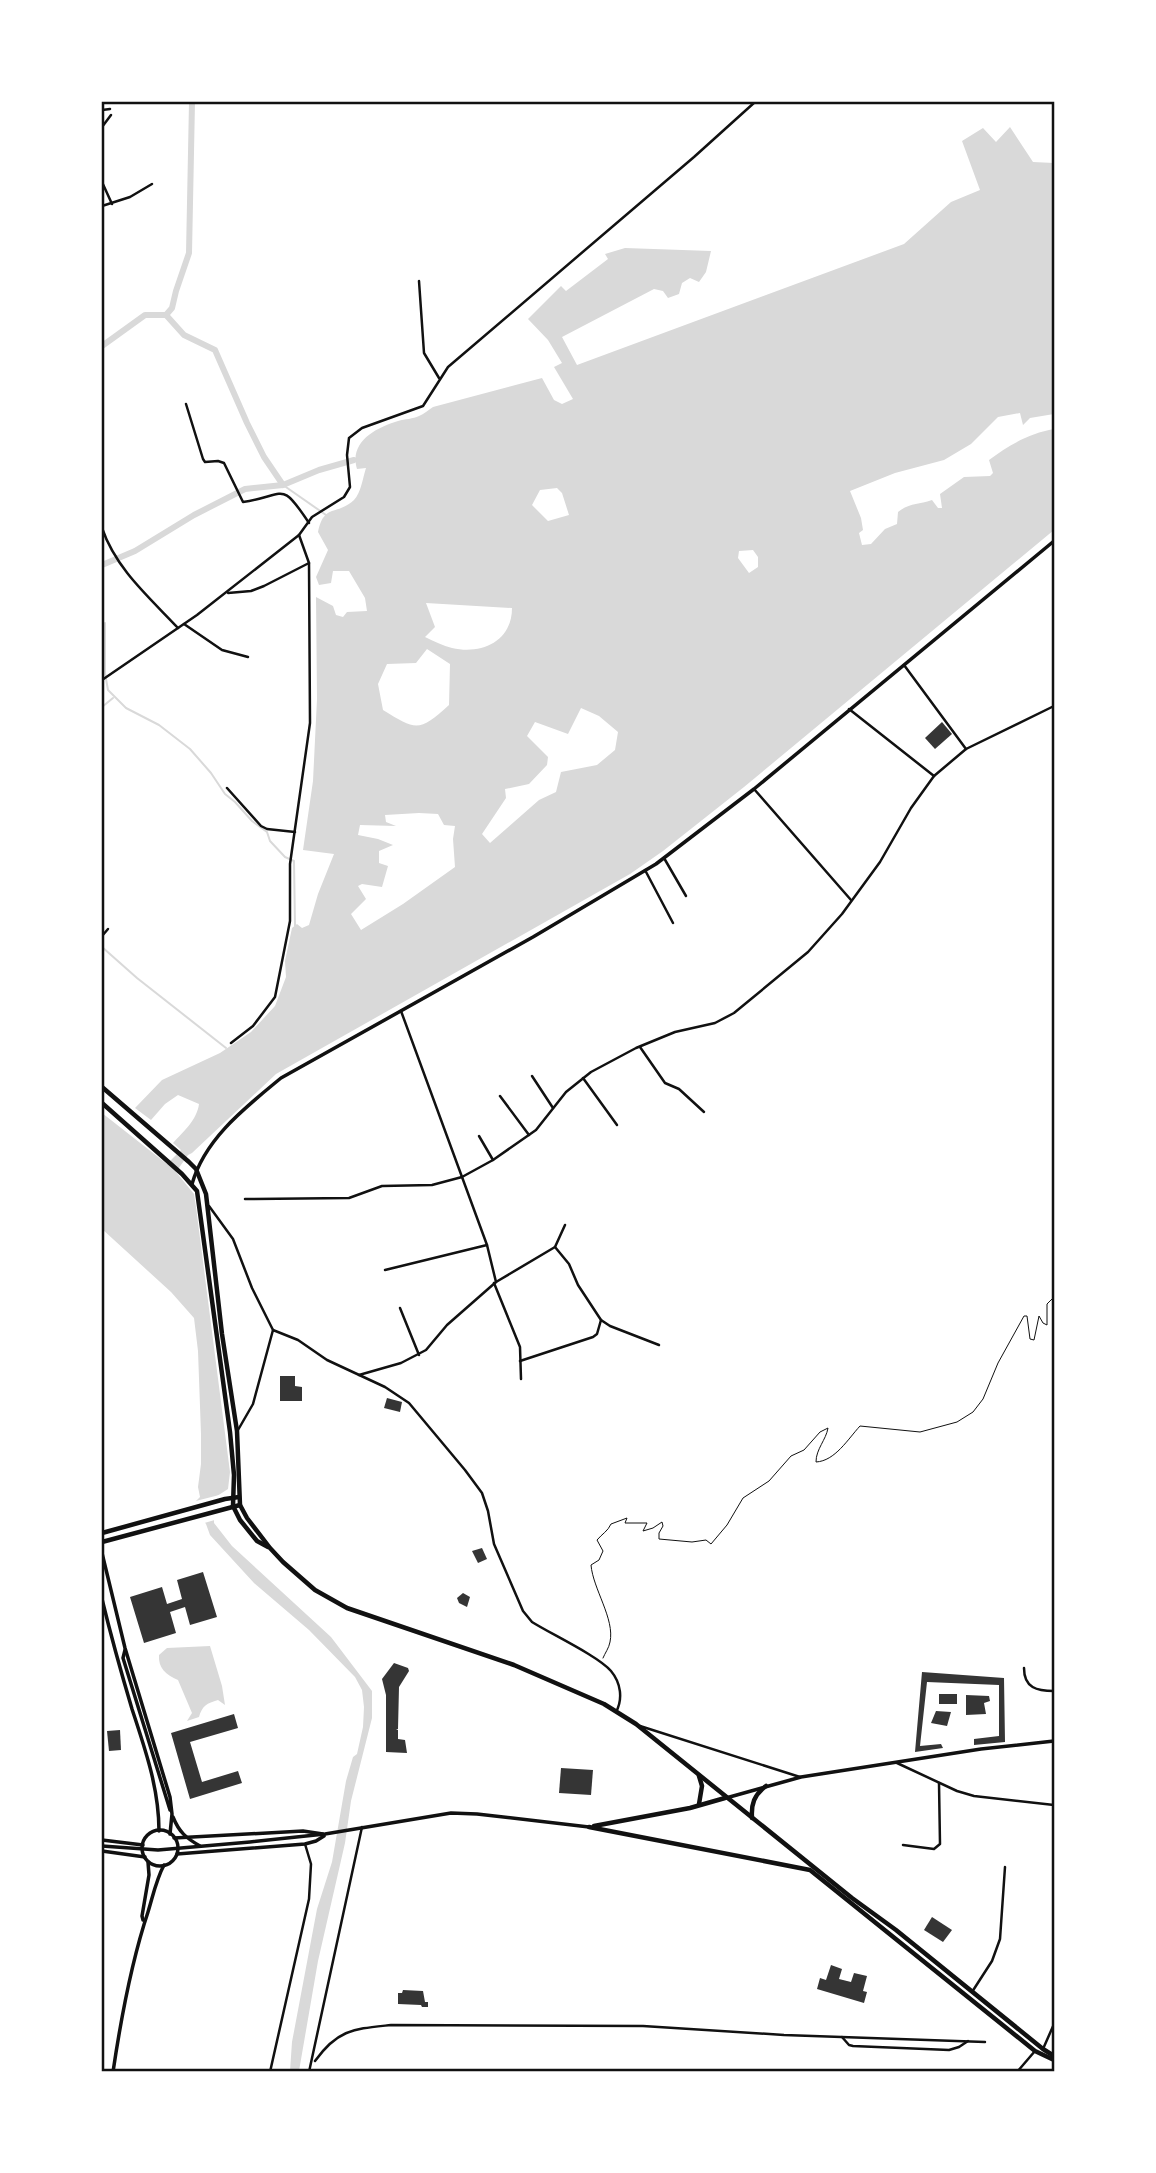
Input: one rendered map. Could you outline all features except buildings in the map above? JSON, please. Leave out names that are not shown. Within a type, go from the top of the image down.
[{"type":"main road","points":[[192,1184],[196,1170],[211,1144],[251,1103],[281,1078],[533,937],[664,858],[754,789],[1055,541]]},
{"type":"main road","points":[[102,1087],[189,1162],[204,1188],[230,1403],[233,1506],[240,1520],[257,1541],[270,1548]]},
{"type":"main road","points":[[102,1103],[182,1174],[197,1191],[230,1403],[237,1431],[240,1505],[247,1518],[283,1562],[315,1590],[347,1608],[514,1665],[604,1704],[636,1724],[1035,2051],[1055,2058]]},
{"type":"main road","points":[[102,1533],[239,1497]]},
{"type":"main road","points":[[102,1542],[240,1505]]},
{"type":"main road","points":[[102,1553],[125,1648],[170,1797],[170,1834]]},
{"type":"main road","points":[[102,1599],[114,1651],[154,1782],[159,1830]]},
{"type":"main road","points":[[125,1648],[123,1658],[165,1798],[184,1837],[201,1846]]},
{"type":"main road","points":[[114,1651],[123,1658]]},
{"type":"main road","points":[[589,1827],[699,1805],[801,1777],[981,1749],[1055,1741]]},
{"type":"main road","points":[[699,1775],[702,1786],[699,1805]]},
{"type":"main road","points":[[752,1818],[754,1797],[766,1786]]},
{"type":"main road","points":[[102,1849],[158,1850],[313,1836],[463,1813],[589,1827],[811,1868]]},
{"type":"main road","points":[[102,1849],[146,1859],[153,1864],[164,1865],[177,1854],[177,1843],[170,1834],[159,1830],[148,1835],[142,1845],[146,1859],[149,1875],[143,1922]]},
{"type":"main road","points":[[174,1838],[303,1831],[325,1834]]},
{"type":"main road","points":[[177,1854],[305,1844],[316,1841],[325,1834]]},
{"type":"main road","points":[[102,1840],[142,1845]]},
{"type":"main road","points":[[113,2071],[143,1922],[164,1865]]},
{"type":"main road","points":[[824,1879],[877,1915],[1055,2058]]},
{"type":"street","points":[[102,680],[225,593],[299,535],[312,517],[344,497],[348,491],[348,443],[353,435],[362,428],[423,406],[448,367],[755,102]]},
{"type":"street","points":[[102,110],[110,109]]},
{"type":"street","points":[[102,127],[111,115]]},
{"type":"street","points":[[102,182],[112,204]]},
{"type":"street","points":[[102,206],[130,197],[152,184]]},
{"type":"street","points":[[419,281],[424,353],[439,378]]},
{"type":"street","points":[[186,404],[203,459],[222,462],[242,501],[247,502],[272,494],[286,494],[294,500],[309,523]]},
{"type":"street","points":[[102,528],[113,556],[178,628]]},
{"type":"street","points":[[231,1043],[253,1026],[272,1003],[278,990],[289,921],[290,864],[310,723],[309,563],[299,535]]},
{"type":"street","points":[[225,593],[251,591],[309,563]]},
{"type":"street","points":[[184,624],[222,650],[247,657]]},
{"type":"street","points":[[904,665],[965,749]]},
{"type":"street","points":[[245,1199],[349,1198],[382,1186],[432,1185],[462,1177],[493,1160],[536,1130],[566,1092],[583,1078],[640,1046],[675,1032],[715,1023],[734,1013],[808,952],[852,901],[934,776],[965,749],[1055,706]]},
{"type":"street","points":[[849,709],[934,776]]},
{"type":"street","points":[[227,788],[261,826],[295,832]]},
{"type":"street","points":[[754,789],[852,901]]},
{"type":"street","points":[[664,858],[686,896]]},
{"type":"street","points":[[645,870],[673,923]]},
{"type":"street","points":[[102,936],[108,929]]},
{"type":"street","points":[[401,1010],[487,1245],[495,1283],[520,1347],[521,1379]]},
{"type":"street","points":[[640,1046],[665,1083],[679,1089],[704,1112]]},
{"type":"street","points":[[532,1076],[553,1109]]},
{"type":"street","points":[[583,1078],[617,1125]]},
{"type":"street","points":[[500,1096],[529,1135]]},
{"type":"street","points":[[480,1136],[493,1160]]},
{"type":"street","points":[[207,1203],[233,1240],[252,1288],[273,1330],[298,1340],[327,1360],[385,1387],[409,1403],[476,1484],[485,1501],[494,1544],[523,1611],[537,1625],[611,1671],[619,1687],[620,1704],[616,1712]]},
{"type":"street","points":[[359,1375],[419,1355],[447,1325],[495,1283],[555,1247],[565,1225]]},
{"type":"street","points":[[385,1270],[487,1245]]},
{"type":"street","points":[[555,1247],[564,1257],[578,1285],[601,1320],[659,1345]]},
{"type":"street","points":[[400,1308],[419,1355]]},
{"type":"street","points":[[520,1361],[593,1337],[597,1334],[601,1320]]},
{"type":"street","points":[[237,1431],[253,1404],[273,1330]]},
{"type":"street","points":[[1024,1668],[1024,1678],[1031,1687],[1055,1691]]},
{"type":"street","points":[[636,1724],[801,1777]]},
{"type":"street","points":[[897,1763],[974,1796],[1055,1805]]},
{"type":"street","points":[[902,1845],[934,1849],[940,1844],[939,1783]]},
{"type":"street","points":[[309,2071],[360,1828]]},
{"type":"street","points":[[270,2071],[309,1899],[311,1864],[305,1844]]},
{"type":"street","points":[[972,1992],[992,1961],[1000,1939],[1005,1867]]},
{"type":"street","points":[[1043,2049],[1055,2024]]},
{"type":"street","points":[[315,2061],[326,2046],[342,2034],[359,2028],[391,2025],[643,2026],[985,2042]]},
{"type":"street","points":[[842,2037],[853,2046],[949,2050],[959,2048],[968,2041]]},
{"type":"street","points":[[1017,2071],[1035,2051]]},
{"type":"path","points":[[601,1664],[611,1640],[606,1609],[599,1598],[591,1565],[599,1560],[603,1551],[597,1540],[611,1524],[627,1518],[625,1523],[647,1523],[643,1531],[662,1522],[659,1539],[692,1542],[706,1540],[710,1544],[727,1525],[743,1498],[769,1481],[791,1455],[804,1450],[824,1429],[828,1428],[820,1446],[816,1462],[819,1463],[830,1458],[860,1426],[920,1432],[957,1422],[974,1412],[983,1399],[998,1363],[1024,1316],[1027,1316],[1030,1339],[1034,1340],[1039,1316],[1047,1325],[1047,1304],[1055,1297]]},
{"type":"shaded area","points":[[1010,127],[1033,162],[1054,163],[1054,414],[1030,418],[1023,425],[1020,413],[998,417],[971,444],[944,460],[895,473],[850,491],[861,518],[863,530],[859,533],[862,545],[871,544],[885,529],[897,524],[898,512],[911,505],[932,500],[938,508],[942,508],[940,494],[964,477],[990,476],[993,473],[989,460],[1020,440],[1054,429],[1054,530],[663,851],[630,874],[276,1074],[188,1155],[176,1172],[194,1194],[230,1472],[228,1489],[214,1498],[214,1523],[232,1546],[331,1637],[372,1691],[372,1718],[351,1801],[345,1843],[318,1961],[299,2071],[290,2071],[292,2042],[317,1909],[332,1862],[346,1781],[353,1757],[357,1754],[363,1727],[362,1690],[355,1677],[309,1630],[254,1583],[210,1535],[206,1524],[192,1505],[200,1497],[198,1487],[201,1464],[198,1351],[194,1318],[171,1292],[102,1229],[102,1113],[167,1164],[181,1150],[173,1143],[193,1120],[199,1104],[178,1095],[165,1104],[151,1120],[135,1108],[162,1080],[220,1053],[251,1032],[275,1006],[286,977],[285,961],[292,928],[297,924],[302,928],[309,925],[334,854],[303,850],[313,781],[317,699],[316,597],[333,606],[336,615],[343,617],[347,612],[367,611],[365,598],[349,571],[333,571],[331,583],[319,585],[316,577],[328,550],[318,532],[328,513],[348,505],[358,493],[366,468],[357,469],[356,459],[360,444],[373,432],[398,421],[417,417],[433,407],[542,378],[554,400],[562,404],[573,399],[554,367],[562,363],[548,340],[528,319],[561,286],[566,291],[608,259],[605,254],[625,248],[711,251],[706,272],[699,282],[690,278],[682,283],[679,294],[668,298],[663,291],[654,289],[562,337],[577,365],[904,244],[951,202],[980,190],[962,141],[983,128],[996,142]],"holes":[[[557,488],[562,493],[569,515],[548,521],[532,505],[540,490]],[[753,550],[758,557],[758,567],[749,573],[738,558],[739,551]],[[426,603],[512,608],[507,629],[501,637],[484,647],[463,650],[425,637],[435,627]],[[427,649],[450,664],[449,705],[431,720],[418,726],[403,722],[383,710],[378,684],[387,664],[416,663]],[[581,708],[599,716],[618,732],[615,750],[597,765],[561,772],[556,792],[539,800],[490,843],[482,834],[506,798],[505,789],[529,784],[547,765],[548,757],[527,736],[535,722],[568,734]],[[438,814],[444,825],[455,826],[455,867],[361,930],[351,914],[366,899],[358,886],[362,884],[382,887],[388,866],[379,863],[379,851],[393,845],[358,835],[360,825],[396,826],[386,822],[385,815]]]},
{"type":"shaded area","points":[[210,1646],[225,1705],[218,1700],[211,1702],[203,1708],[199,1717],[187,1721],[192,1713],[178,1680],[164,1670],[159,1655],[167,1648]]},
{"type":"pier","points":[[223,1494],[224,1497],[218,1500],[218,1519],[201,1524],[188,1503]]},
{"type":"waterway","points":[[102,346],[145,315],[166,315],[172,308],[189,253],[192,102]]},
{"type":"waterway","points":[[166,315],[184,335],[215,350],[264,457],[283,485]]},
{"type":"waterway","points":[[102,565],[135,551],[194,515],[245,489],[283,485],[319,470],[354,460]]},
{"type":"waterway","points":[[283,485],[326,515]]},
{"type":"waterway","points":[[105,623],[105,673],[108,690],[126,708],[159,725],[190,749],[225,794],[267,832],[270,841],[285,857],[294,861],[295,926]]},
{"type":"waterway","points":[[102,707],[113,698]]},
{"type":"waterway","points":[[102,947],[226,1048]]}]
